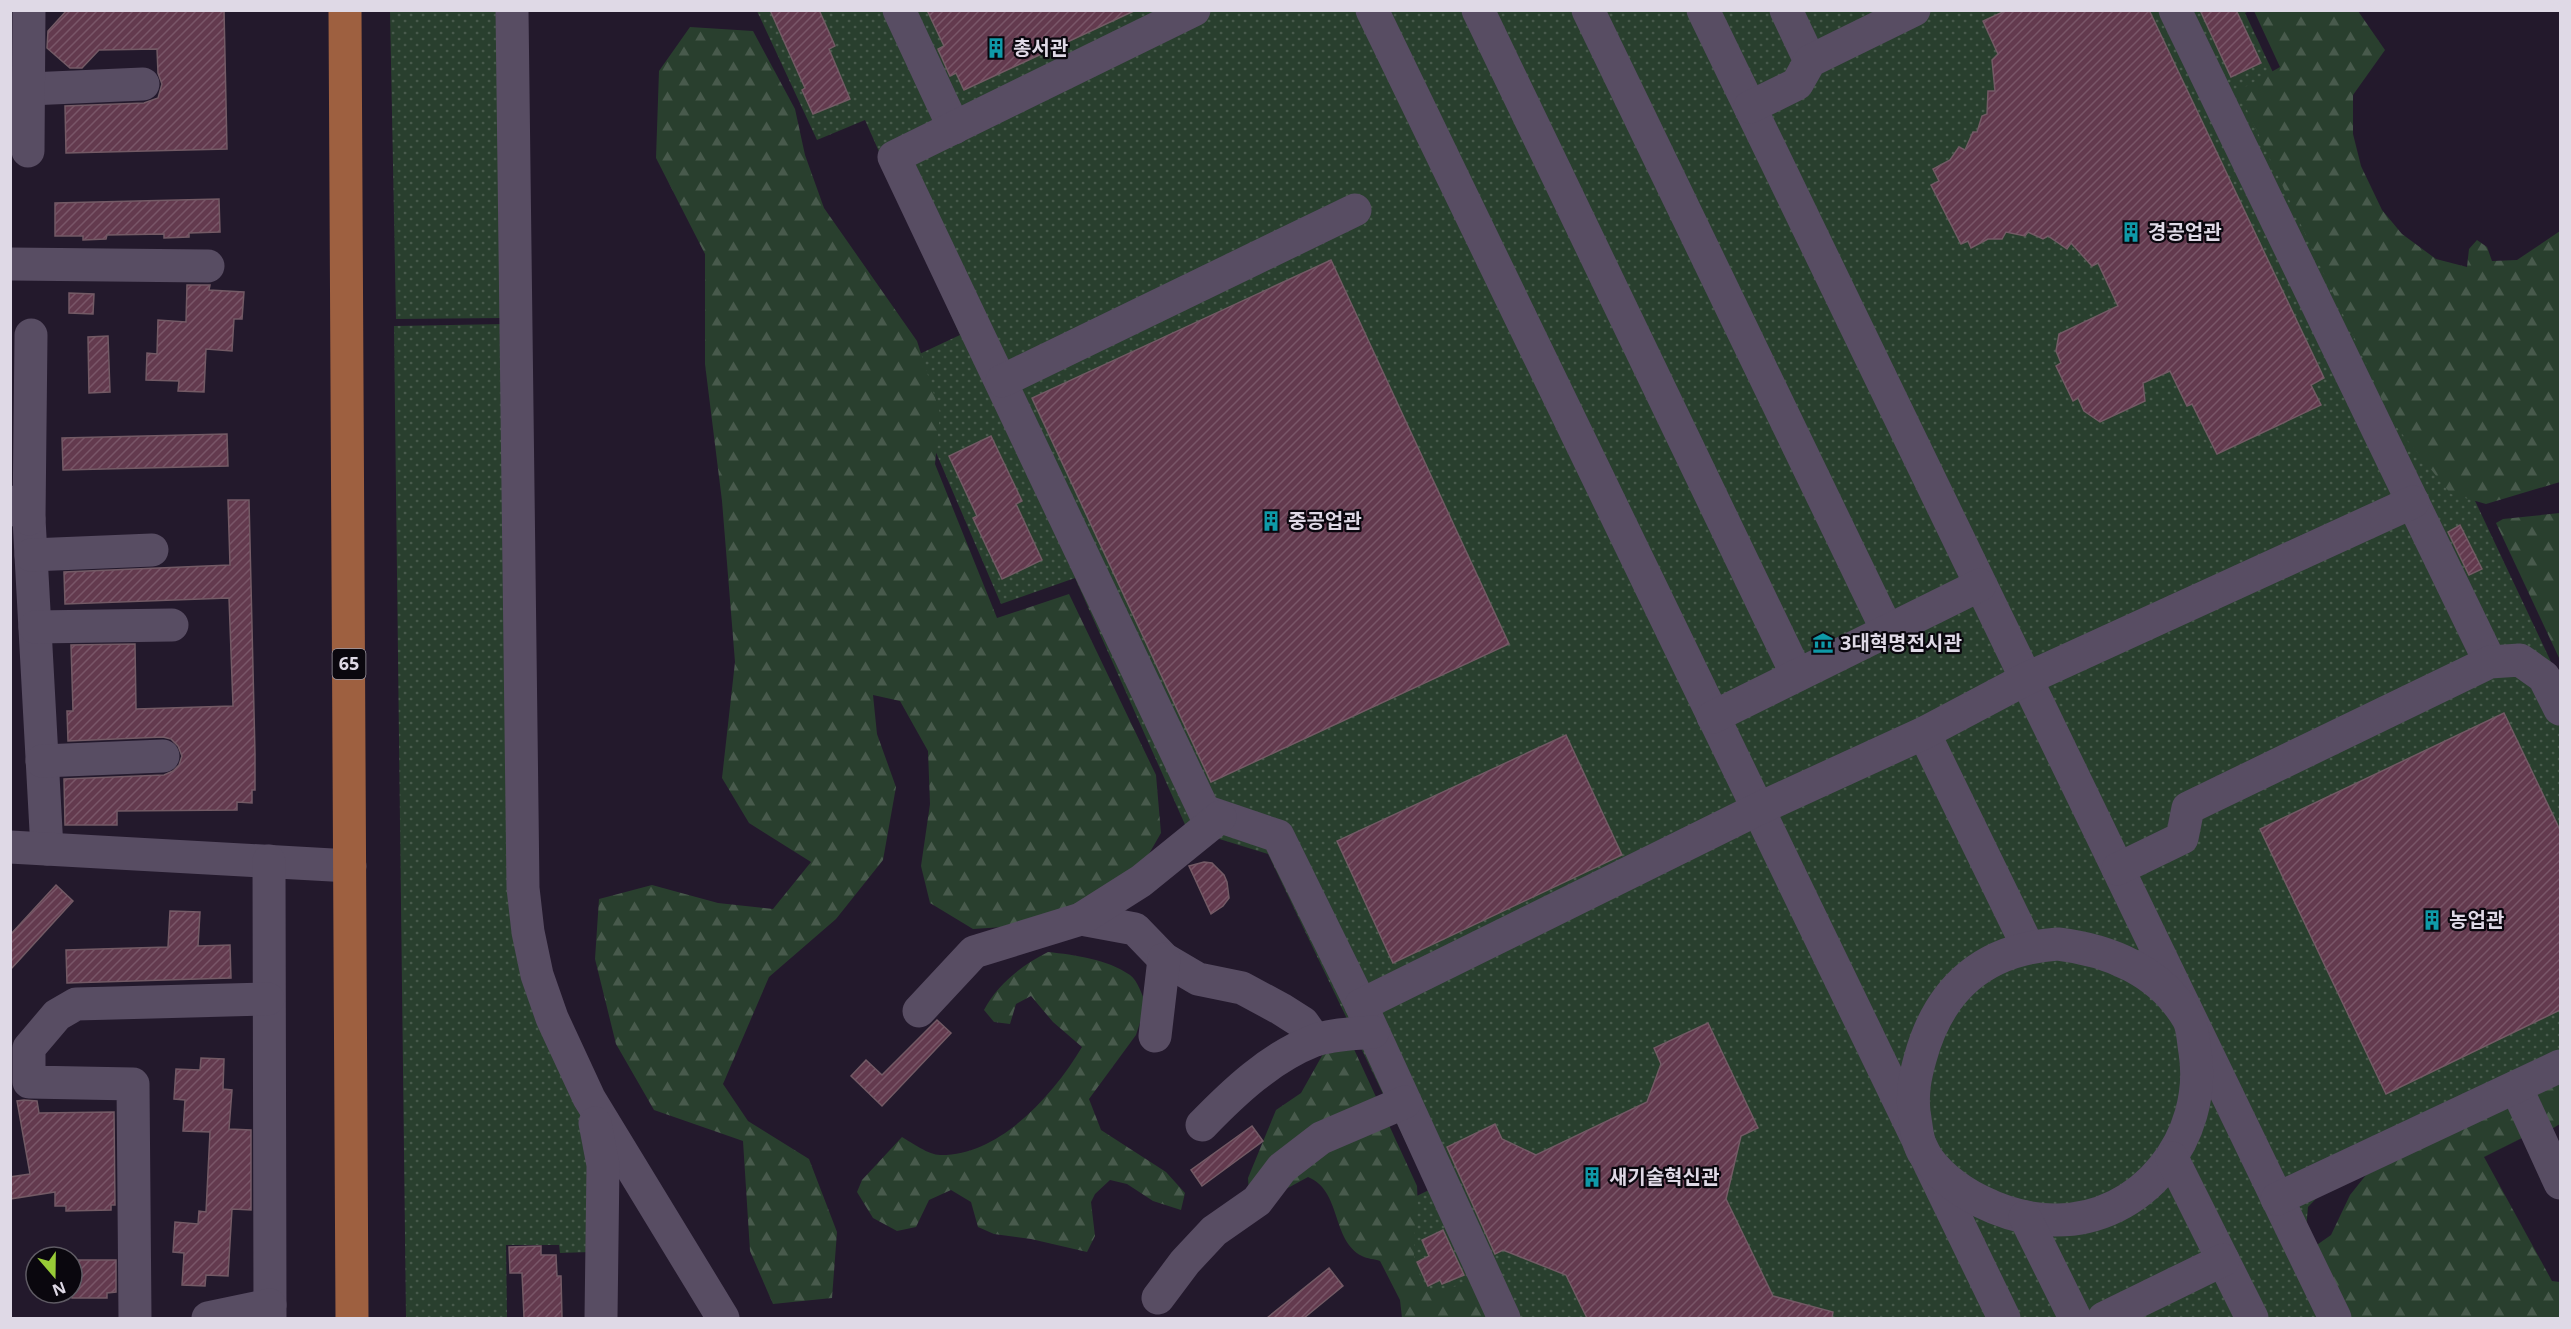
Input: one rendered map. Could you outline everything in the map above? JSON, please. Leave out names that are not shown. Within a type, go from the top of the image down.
[{"type":"main road","name":"65","points":[[345,10],[352,1318]]},
{"type":"street","points":[[28,151],[29,10]]},
{"type":"street","points":[[512,10],[523,888],[528,933],[537,975],[552,1018],[589,1098],[723,1318]]},
{"type":"street","points":[[899,10],[954,128]]},
{"type":"street","points":[[1194,10],[894,158],[1002,381],[1204,812],[1278,836],[1367,1018],[1504,1318]]},
{"type":"street","points":[[1372,10],[2004,1318]]},
{"type":"street","points":[[1478,10],[1797,675]]},
{"type":"street","points":[[1588,10],[1887,630]]},
{"type":"street","points":[[1703,10],[2335,1318]]},
{"type":"street","points":[[1786,10],[1810,61]]},
{"type":"street","points":[[2175,10],[2490,662]]},
{"type":"street","points":[[1750,107],[1797,84],[1810,61],[1914,11]]},
{"type":"street","points":[[28,89],[143,84]]},
{"type":"street","points":[[1002,381],[1355,210]]},
{"type":"street","points":[[10,264],[208,266]]},
{"type":"street","points":[[31,334],[20,510],[31,555],[47,849]]},
{"type":"street","points":[[1202,1125],[1232,1094],[1284,1056],[1367,1018],[1758,809],[1924,733],[2026,679],[2413,502]]},
{"type":"street","points":[[31,555],[152,550]]},
{"type":"street","points":[[1713,717],[1980,585]]},
{"type":"street","points":[[35,627],[172,625]]},
{"type":"street","points":[[2118,869],[2182,838],[2188,808],[2490,662],[2520,660],[2544,677],[2560,710]]},
{"type":"street","points":[[1924,733],[2028,947]]},
{"type":"street","points":[[42,761],[163,756]]},
{"type":"street","points":[[919,1011],[974,952],[1081,919],[1141,881],[1220,817]]},
{"type":"street","points":[[10,847],[350,866]]},
{"type":"street","points":[[208,1318],[270,1312],[269,861]]},
{"type":"street","points":[[1081,919],[1135,929],[1164,959],[1198,980],[1242,988],[1303,1023],[1315,1040]]},
{"type":"street","points":[[2058,944],[2100,952],[2130,964],[2157,981],[2189,1018],[2198,1071],[2197,1088],[2187,1127],[2172,1158],[2136,1195],[2097,1214],[2054,1221],[2025,1217],[1973,1197],[1941,1173],[1922,1150],[1912,1099],[1913,1080],[1925,1038],[1934,1018],[1959,984],[1976,970],[1995,959],[2028,947],[2058,944]]},
{"type":"street","points":[[1155,1036],[1164,959]]},
{"type":"street","points":[[135,1318],[133,1084],[29,1082],[17,1047],[57,1015],[76,1004],[268,999]]},
{"type":"street","points":[[2277,1199],[2560,1066]]},
{"type":"street","points":[[2516,1088],[2560,1183]]},
{"type":"street","points":[[589,1098],[603,1166],[601,1318]]},
{"type":"street","points":[[1158,1298],[1185,1262],[1214,1231],[1257,1201],[1282,1168],[1321,1138],[1405,1102]]},
{"type":"street","points":[[2172,1158],[2252,1318]]},
{"type":"street","points":[[2025,1217],[2075,1318]]},
{"type":"street","points":[[2104,1318],[2223,1260]]},
{"type":"green space","points":[[390,11],[504,11],[506,318],[396,319]]},
{"type":"green space","name":"3대혁명전시관","points":[[757,11],[2249,11],[2245,13],[2560,681],[2560,1076],[2334,1180],[2308,1207],[2305,1241],[2341,1318],[1490,1318],[1433,1310],[1386,1211],[1429,1190],[1268,854],[1187,829],[1075,578],[1001,604],[898,364],[960,335],[865,120],[817,140]]},
{"type":"green space","points":[[2254,11],[2358,11],[2385,50],[2353,95],[2353,134],[2361,166],[2382,210],[2402,234],[2436,259],[2467,267],[2469,249],[2477,240],[2487,247],[2492,261],[2517,260],[2560,231],[2560,482],[2486,504],[2451,494],[2390,419],[2238,91],[2280,67]]},
{"type":"green space","points":[[690,27],[753,31],[795,109],[805,155],[824,208],[917,341],[940,413],[935,464],[997,618],[1069,594],[1156,775],[1161,833],[1139,871],[1046,924],[973,929],[930,903],[921,866],[930,804],[928,751],[900,701],[873,695],[877,734],[896,787],[883,860],[836,919],[769,977],[723,1084],[748,1121],[809,1159],[837,1232],[832,1298],[773,1304],[750,1251],[743,1141],[654,1110],[616,1044],[595,959],[599,899],[652,885],[718,903],[773,909],[811,862],[749,823],[722,778],[735,662],[722,501],[705,364],[705,254],[656,158],[659,71]]},
{"type":"green space","points":[[506,324],[513,886],[589,1128],[591,1252],[560,1253],[559,1245],[506,1245],[507,1318],[406,1318],[394,326]]},
{"type":"green space","points":[[2560,513],[2560,660],[2496,523],[2503,519]]},
{"type":"green space","points":[[1048,952],[1101,961],[1130,975],[1138,984],[1146,1004],[1136,1035],[1089,1099],[1101,1130],[1166,1172],[1185,1193],[1181,1210],[1153,1201],[1127,1184],[1110,1180],[1095,1194],[1091,1202],[1095,1236],[1087,1252],[1031,1239],[994,1234],[978,1227],[971,1202],[951,1190],[929,1200],[916,1227],[897,1231],[873,1218],[857,1192],[862,1180],[902,1137],[926,1151],[940,1155],[962,1153],[984,1145],[1004,1134],[1041,1102],[1082,1047],[1053,1022],[1031,996],[1016,1004],[1010,1024],[994,1022],[984,1010],[996,992],[1012,976]]},
{"type":"green space","points":[[1353,1047],[1417,1186],[1418,1208],[1414,1236],[1414,1263],[1427,1290],[1449,1288],[1475,1281],[1497,1318],[1402,1318],[1400,1300],[1380,1261],[1364,1257],[1352,1249],[1345,1239],[1326,1193],[1319,1184],[1308,1177],[1286,1189],[1249,1195],[1248,1178],[1276,1110],[1301,1093],[1323,1054]]},
{"type":"green space","points":[[2560,1081],[2560,1124],[2550,1130],[2527,1097]]},
{"type":"green space","points":[[2500,1109],[2512,1109],[2526,1136],[2484,1157],[2552,1281],[2560,1282],[2560,1318],[2344,1318],[2311,1249],[2331,1235],[2350,1195],[2366,1175]]},
{"type":"building","points":[[67,10],[224,10],[227,149],[66,153],[65,106],[144,103],[158,98],[162,84],[158,73],[157,49],[99,50],[82,68],[70,68],[47,48],[48,31]]},
{"type":"building","points":[[770,10],[819,10],[835,46],[829,49],[850,99],[813,114],[802,90],[805,88]]},
{"type":"building","name":"총서관","points":[[927,10],[1136,10],[964,90],[956,73],[950,76],[938,49],[944,46]]},
{"type":"building","name":"경공업관","points":[[2007,10],[2149,10],[2324,378],[2311,385],[2321,405],[2217,454],[2192,404],[2187,406],[2170,371],[2143,383],[2145,401],[2100,422],[2084,411],[2078,398],[2073,401],[2056,366],[2061,363],[2056,351],[2059,334],[2118,306],[2098,263],[2092,266],[2071,243],[2067,249],[2048,236],[2043,239],[2028,232],[2025,236],[2006,232],[2002,239],[1988,239],[1971,248],[1968,241],[1961,244],[1931,185],[1939,181],[1933,169],[1950,160],[1959,147],[1965,150],[1973,132],[1977,132],[1982,116],[1987,114],[1988,91],[1995,91],[1992,60],[1998,54],[1983,21]]},
{"type":"building","points":[[2200,10],[2236,10],[2261,63],[2231,77]]},
{"type":"building","points":[[219,199],[220,232],[189,233],[189,237],[164,238],[164,234],[107,235],[106,239],[83,240],[83,236],[55,236],[55,203]]},
{"type":"building","name":"중공업관","points":[[1331,260],[1509,644],[1211,782],[1032,398]]},
{"type":"building","points":[[187,285],[210,285],[209,290],[244,292],[242,319],[234,319],[232,351],[206,349],[204,392],[178,391],[179,381],[146,380],[147,353],[157,354],[158,320],[186,322]]},
{"type":"building","points":[[69,293],[94,294],[93,314],[69,313]]},
{"type":"building","points":[[108,336],[110,392],[89,393],[88,337]]},
{"type":"building","points":[[227,434],[228,466],[63,470],[62,438]]},
{"type":"building","points":[[991,436],[1022,501],[1016,504],[1042,560],[1002,579],[973,518],[977,516],[949,456]]},
{"type":"building","points":[[228,500],[249,500],[255,754],[255,790],[252,790],[252,803],[237,802],[237,810],[117,811],[117,825],[65,825],[64,779],[164,775],[179,765],[182,756],[178,746],[171,739],[163,737],[68,741],[67,711],[73,711],[71,645],[135,644],[136,709],[233,706],[229,598],[65,604],[64,572],[230,565]]},
{"type":"building","points":[[2460,525],[2482,569],[2469,575],[2448,532]]},
{"type":"building","name":"농업관","points":[[2504,713],[2560,830],[2560,1010],[2386,1094],[2260,829]]},
{"type":"building","points":[[1566,735],[1622,855],[1393,963],[1337,841]]},
{"type":"building","points":[[1204,862],[1212,863],[1224,875],[1227,882],[1229,898],[1223,906],[1211,914],[1189,866]]},
{"type":"building","points":[[56,885],[73,901],[10,970],[10,935]]},
{"type":"building","points":[[170,911],[200,912],[198,946],[230,945],[231,978],[67,983],[66,950],[168,947]]},
{"type":"building","points":[[937,1020],[951,1033],[882,1106],[851,1076],[866,1060],[882,1075]]},
{"type":"building","name":"새기술혁신관","points":[[1708,1023],[1758,1128],[1741,1136],[1726,1199],[1773,1296],[1833,1312],[1832,1318],[1587,1318],[1566,1275],[1503,1250],[1495,1254],[1447,1147],[1495,1124],[1502,1139],[1536,1155],[1647,1102],[1661,1064],[1654,1048]]},
{"type":"building","points":[[201,1058],[224,1059],[223,1089],[232,1090],[229,1129],[251,1130],[251,1210],[232,1209],[228,1276],[206,1275],[205,1286],[182,1285],[184,1253],[173,1252],[175,1222],[198,1224],[199,1211],[206,1212],[210,1132],[183,1131],[185,1100],[174,1099],[176,1069],[200,1070]]},
{"type":"building","points":[[17,1101],[37,1101],[39,1113],[114,1112],[115,1205],[111,1205],[111,1210],[66,1211],[66,1206],[55,1206],[55,1192],[10,1199],[10,1177],[30,1174]]},
{"type":"building","points":[[1252,1126],[1263,1141],[1202,1186],[1191,1170]]},
{"type":"building","points":[[1443,1230],[1464,1275],[1442,1284],[1440,1280],[1428,1286],[1417,1262],[1429,1256],[1422,1240]]},
{"type":"building","points":[[541,1246],[541,1255],[556,1255],[557,1276],[561,1276],[562,1318],[524,1318],[522,1273],[510,1273],[509,1247]]},
{"type":"building","points":[[84,1260],[116,1260],[116,1292],[107,1293],[107,1298],[84,1298]]},
{"type":"building","points":[[1329,1268],[1343,1286],[1304,1318],[1267,1318]]},
{"type":"place","name":"총서관","points":[[996,48]]},
{"type":"place","name":"경공업관","points":[[2131,232]]},
{"type":"place","name":"중공업관","points":[[1271,521]]},
{"type":"place","name":"3대혁명전시관","points":[[1823,643]]},
{"type":"place","name":"농업관","points":[[2432,920]]},
{"type":"place","name":"새기술혁신관","points":[[1592,1177]]}]
